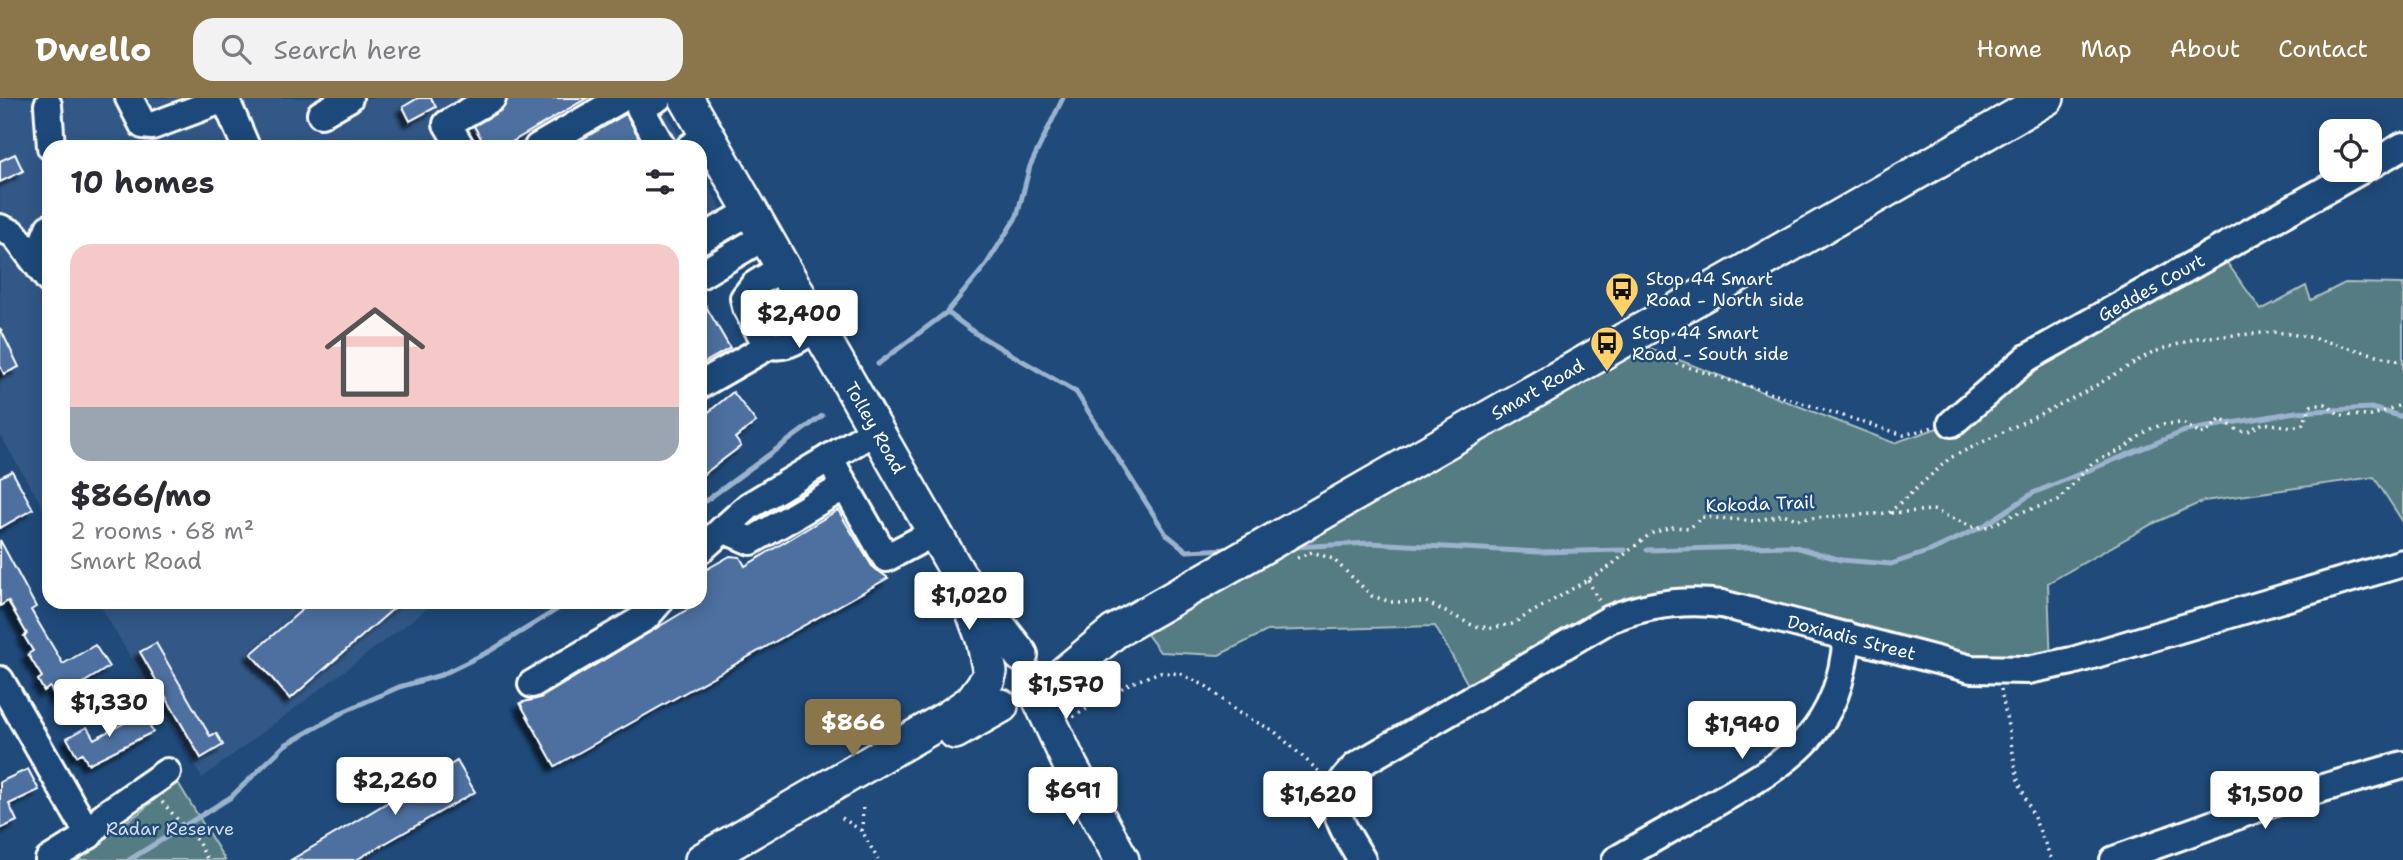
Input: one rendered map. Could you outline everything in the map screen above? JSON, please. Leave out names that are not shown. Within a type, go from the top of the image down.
[{"type":"main road","name":"Tolley Road","points":[[686,98],[698,140]]},
{"type":"main road","name":"Smart Road","points":[[731,860],[1101,640],[2047,98]]},
{"type":"main road","name":"Tolley Road","points":[[707,153],[758,224],[935,532],[959,575],[983,639],[1014,693],[1071,767],[1122,860]]},
{"type":"main road","name":"Tolley Road","points":[[959,575],[1026,656]]},
{"type":"main road","name":"Smart Road","points":[[1014,693],[1002,658],[1026,656],[1101,640]]},
{"type":"main road","name":"Smart Road","points":[[702,860],[971,702],[1014,693]]},
{"type":"street","points":[[129,98],[137,118],[143,125],[152,126],[216,102],[227,103],[243,140]]},
{"type":"street","points":[[321,114],[349,98]]},
{"type":"street","points":[[457,140],[447,124],[492,98]]},
{"type":"street","points":[[550,140],[622,98]]},
{"type":"street","points":[[658,98],[640,108],[658,140]]},
{"type":"street","points":[[48,105],[50,140]]},
{"type":"street","points":[[2382,158],[2403,146]]},
{"type":"street","name":"Geddes Court","points":[[1952,423],[2027,358],[2340,182]]},
{"type":"street","points":[[707,238],[758,224]]},
{"type":"street","points":[[707,269],[758,224]]},
{"type":"street","points":[[0,228],[14,234],[42,269]]},
{"type":"street","points":[[770,345],[746,307],[744,298],[754,285],[783,267]]},
{"type":"street","points":[[707,381],[770,345],[790,343],[817,327]]},
{"type":"street","points":[[707,544],[748,506],[876,430]]},
{"type":"street","points":[[829,458],[886,558],[935,532]]},
{"type":"street","points":[[723,529],[751,541],[845,486]]},
{"type":"street","name":"Doxiadis Street","points":[[1337,788],[1356,766],[1596,627],[1628,612],[1669,602],[1701,602],[1847,636],[1971,669],[2028,670],[2072,661],[2403,563]]},
{"type":"street","points":[[532,684],[646,617],[653,609]]},
{"type":"street","points":[[1616,860],[1790,758],[1809,739],[1833,698],[1845,664],[1847,636]]},
{"type":"street","points":[[0,680],[89,835]]},
{"type":"street","points":[[2114,860],[2278,801],[2403,765]]},
{"type":"street","points":[[49,860],[89,835],[105,815],[167,772]]},
{"type":"street","points":[[1337,788],[1335,807],[1362,860]]},
{"type":"path","points":[[1889,513],[1950,458],[2085,392],[2151,353],[2197,338],[2276,332],[2309,337],[2403,362]]},
{"type":"path","points":[[1646,354],[1904,435],[1952,423]]},
{"type":"path","name":"Kokoda Trail","points":[[1289,561],[1312,552],[1333,559],[1372,596],[1391,602],[1426,602],[1474,626],[1490,628],[1512,624],[1623,556],[1650,534],[1671,527],[1690,528],[1702,517],[1756,521],[1783,514],[1797,519],[1933,510],[1973,527],[1988,527],[2015,514],[2058,501],[2092,463],[2123,449],[2148,430],[2163,424],[2183,424],[2200,434],[2206,433],[2221,419],[2239,431],[2247,432],[2263,423],[2293,427],[2303,424],[2311,406],[2317,404],[2325,404],[2346,416],[2371,416],[2403,404]]},
{"type":"path","points":[[1066,722],[1090,704],[1129,684],[1160,672],[1181,674],[1206,686],[1237,712],[1274,731],[1337,788]]},
{"type":"path","points":[[2000,683],[2018,780],[2052,860]]},
{"type":"path","points":[[862,831],[863,805]]},
{"type":"path","points":[[842,818],[862,831],[878,860]]},
{"type":"path","points":[[178,819],[194,836],[208,860]]},
{"type":"shaded area","points":[[0,98],[658,98],[682,140],[42,140],[42,506],[0,435]]},
{"type":"shaded area","points":[[707,183],[752,262],[707,289]]},
{"type":"shaded area","points":[[102,609],[427,609],[202,778]]},
{"type":"green space","points":[[2218,250],[2261,310],[2306,286],[2311,300],[2345,283],[2403,284],[2403,522],[2374,477],[2204,501],[2152,524],[2048,583],[2051,667],[1996,671],[1722,605],[1635,610],[1475,697],[1435,626],[1267,631],[1219,655],[1160,652],[1136,619],[1625,339],[1894,443],[1952,423],[2027,358]]},
{"type":"green space","name":"Radar Reserve","points":[[177,781],[225,860],[68,860],[139,813]]},
{"type":"building","points":[[418,98],[431,98],[436,107],[410,121],[403,107]]},
{"type":"building","points":[[508,98],[587,98],[515,140],[482,140],[474,126],[500,111]]},
{"type":"building","points":[[626,114],[640,140],[581,140]]},
{"type":"building","points":[[15,154],[23,171],[0,182],[0,161]]},
{"type":"building","points":[[707,308],[730,348],[707,361]]},
{"type":"building","points":[[0,328],[19,367],[4,374],[0,366]]},
{"type":"building","points":[[733,392],[756,422],[735,438],[741,446],[707,472],[707,413]]},
{"type":"building","points":[[12,471],[33,509],[0,528],[0,477]]},
{"type":"building","points":[[838,510],[872,566],[888,578],[555,766],[520,703],[540,698],[688,609],[707,609],[707,569],[730,556],[740,557],[745,566]]},
{"type":"building","points":[[0,540],[36,607],[31,610],[63,664],[95,645],[109,667],[75,688],[83,700],[67,710],[59,697],[56,699],[50,687],[44,691],[38,680],[42,677],[28,654],[33,651],[24,636],[27,634],[8,601],[0,606]]},
{"type":"building","points":[[303,609],[393,609],[290,699],[251,654]]},
{"type":"building","points":[[156,643],[210,736],[216,733],[223,745],[201,758],[140,652]]},
{"type":"building","points":[[143,713],[153,732],[88,764],[82,753],[77,756],[67,738],[87,727],[94,739]]},
{"type":"building","points":[[457,761],[475,792],[356,860],[291,860]]},
{"type":"building","points":[[28,769],[39,790],[9,804],[17,821],[0,829],[0,782]]},
{"type":"waterway","points":[[878,364],[947,312],[986,265],[1017,216],[1030,166],[1063,98]]},
{"type":"waterway","points":[[947,312],[975,333],[1076,392],[1166,534],[1187,551],[1229,549]]},
{"type":"waterway","points":[[1647,550],[1792,546],[1841,560],[1891,564],[1930,551],[1982,527],[2033,493],[2185,431],[2296,412],[2371,408],[2403,417]]},
{"type":"waterway","points":[[707,500],[822,416]]},
{"type":"waterway","points":[[1293,547],[1370,543],[1539,552],[1625,550]]},
{"type":"waterway","points":[[129,860],[231,797],[285,745],[345,711],[399,687],[441,675],[490,651],[558,609]]},
{"type":"place","name":"Stop 44 Smart Road - North side","points":[[1622,319]]},
{"type":"place","name":"Stop 44 Smart Road - South side","points":[[1607,373]]}]
